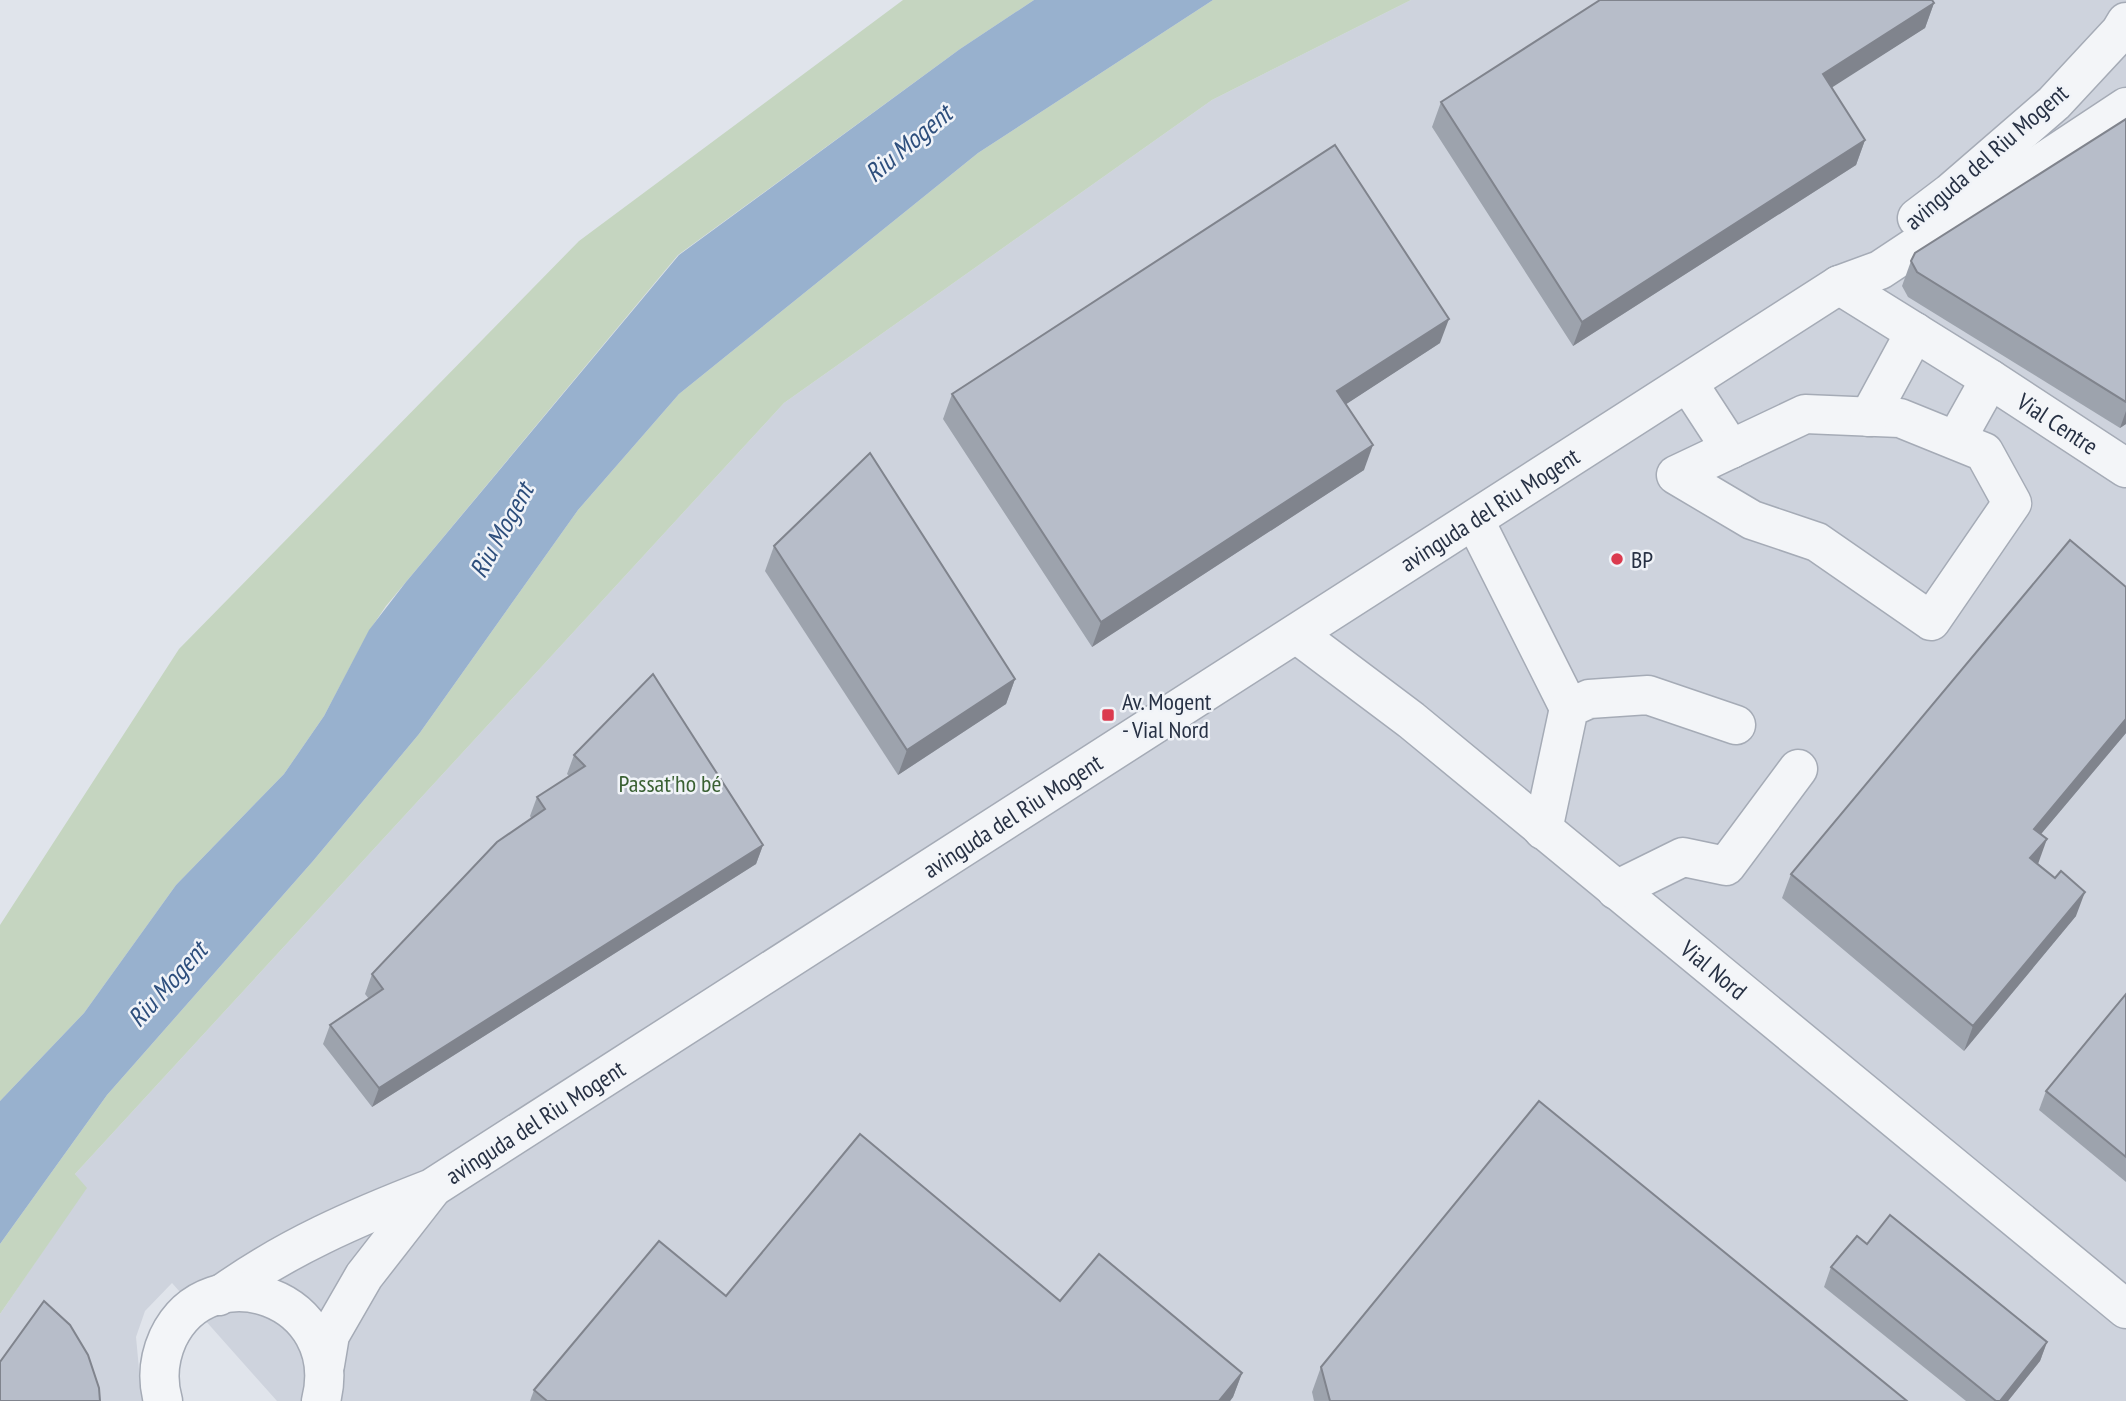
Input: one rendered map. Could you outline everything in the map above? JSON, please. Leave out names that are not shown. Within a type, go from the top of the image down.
[{"type":"street","name":"avinguda del Riu Mogent","points":[[1839,285],[1858,262],[1950,193],[2054,103],[2120,32],[2126,22]]},
{"type":"street","name":"avinguda del Riu Mogent","points":[[219,1296],[249,1274],[317,1236],[432,1188],[1298,635],[1839,285],[1881,270],[2126,107]]},
{"type":"street","name":"Vial Centre","points":[[1839,285],[2126,468]]},
{"type":"street","points":[[1869,417],[1915,332]]},
{"type":"street","points":[[1956,440],[1990,379]]},
{"type":"street","points":[[1688,383],[1731,449]]},
{"type":"street","points":[[1805,414],[1900,418],[1956,440],[1984,452],[2012,503],[1931,621],[1818,542],[1752,520],[1676,475],[1805,414]]},
{"type":"street","points":[[1475,521],[1569,708],[1543,830]]},
{"type":"street","name":"Vial Nord","points":[[1298,635],[1411,720],[2126,1309]]},
{"type":"street","points":[[1569,708],[1589,699],[1648,695],[1735,725]]},
{"type":"street","points":[[1616,890],[1683,858],[1726,866],[1798,769]]},
{"type":"street","name":"avinguda del Riu Mogent","points":[[323,1383],[330,1335],[364,1276],[432,1188]]},
{"type":"street","points":[[163,1401],[159,1377],[160,1361],[171,1332],[191,1309],[219,1296],[236,1292],[255,1293],[288,1306],[313,1331],[321,1348],[323,1383]]},
{"type":"shaded area","points":[[1411,0],[2126,0],[2126,1401],[277,1401],[172,1283],[145,1311],[136,1337],[142,1401],[0,1401],[0,1314],[86,1188],[75,1174],[784,403],[1212,100]]},
{"type":"green space","points":[[903,0],[1034,0],[960,49],[678,255],[386,606],[369,631],[324,716],[284,774],[176,885],[84,1013],[0,1101],[0,925],[179,649],[579,241]]},
{"type":"green space","points":[[1213,0],[1411,0],[1212,100],[784,403],[75,1174],[87,1188],[0,1314],[0,1244],[107,1095],[313,861],[419,734],[578,510],[679,394],[978,153]]},
{"type":"water","name":"Riu Mogent","points":[[1034,0],[1213,0],[978,153],[679,394],[578,510],[419,734],[313,861],[107,1095],[0,1244],[0,1101],[84,1013],[176,885],[284,774],[324,716],[369,630],[406,582],[679,255],[960,49]]},
{"type":"building","points":[[1600,0],[1932,0],[1934,3],[1823,74],[1865,140],[1582,322],[1441,102]]},
{"type":"building","points":[[2126,119],[2126,402],[1917,272],[1911,261],[1915,253]]},
{"type":"building","points":[[1335,145],[1449,319],[1337,391],[1373,445],[1101,622],[952,394]]},
{"type":"building","points":[[870,453],[1015,679],[907,750],[774,546]]},
{"type":"building","points":[[2070,540],[2126,587],[2126,719],[2034,829],[2047,839],[2030,858],[2055,878],[2061,871],[2085,892],[1973,1026],[1791,874]]},
{"type":"building","points":[[653,674],[763,845],[379,1088],[330,1025],[383,989],[372,974],[497,842],[545,809],[537,797],[585,766],[574,755]]},
{"type":"building","points":[[2126,994],[2126,1157],[2046,1091]]},
{"type":"building","points":[[1539,1101],[1907,1401],[1330,1401],[1321,1367]]},
{"type":"building","points":[[860,1134],[1060,1301],[1099,1254],[1242,1373],[1219,1401],[547,1401],[534,1390],[659,1241],[726,1296]]},
{"type":"building","points":[[1890,1215],[2047,1342],[2000,1401],[1996,1401],[1831,1267],[1857,1236],[1867,1244]]},
{"type":"building","points":[[44,1301],[70,1325],[88,1355],[99,1388],[100,1401],[0,1401],[0,1362]]},
{"type":"place","name":"BP","points":[[1617,559]]},
{"type":"place","name":"Av. Mogent - Vial Nord","points":[[1108,715]]},
{"type":"park label","name":"Passat'ho bé","points":[[670,783]]}]
